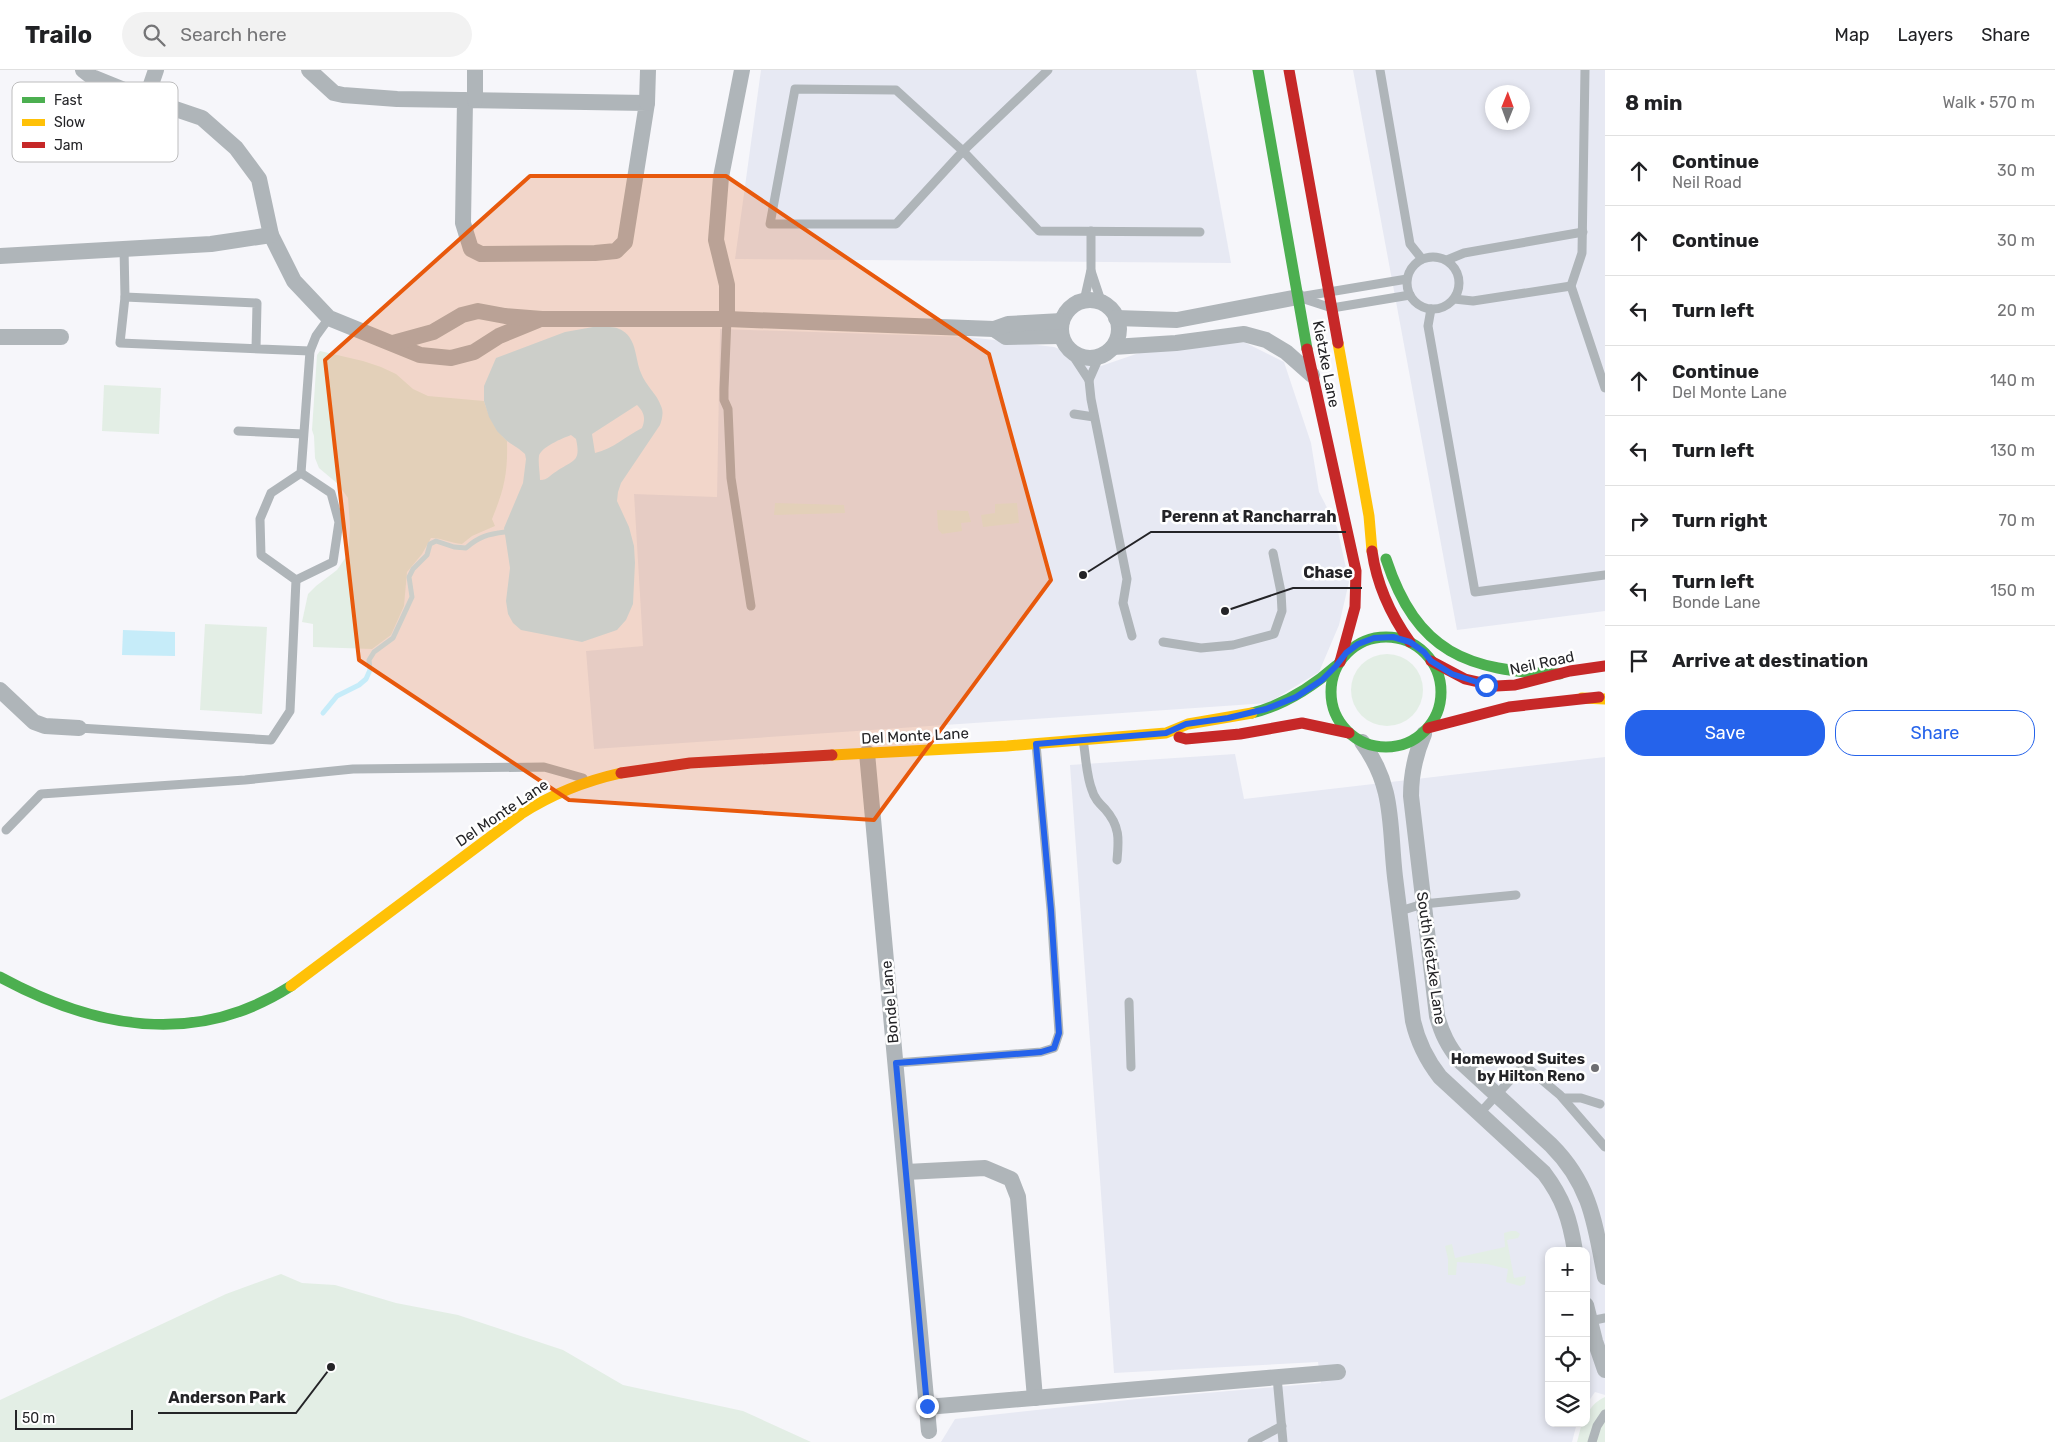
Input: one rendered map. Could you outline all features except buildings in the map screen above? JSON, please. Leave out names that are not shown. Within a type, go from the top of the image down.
[{"type":"main road","name":"Kietzke Lane","points":[[1258,70],[1312,375],[1356,571],[1357,600],[1338,664]]},
{"type":"main road","name":"Kietzke Lane","points":[[1289,70],[1369,516],[1373,561],[1384,600],[1395,622],[1410,642]]},
{"type":"main road","points":[[1369,516],[1377,531],[1395,586],[1404,604],[1430,635],[1447,648],[1484,666],[1501,670],[1560,674]]},
{"type":"main road","points":[[1426,731],[1440,705],[1441,685],[1435,667],[1424,652],[1410,642],[1393,637],[1374,638],[1358,644],[1346,653],[1338,664],[1331,685],[1332,704],[1337,718],[1356,737],[1380,747],[1397,746],[1411,741],[1426,731],[1509,706],[1582,698],[1605,698]]},
{"type":"main road","name":"Neil Road","points":[[1431,661],[1452,674],[1471,681],[1498,686],[1514,685],[1605,666]]},
{"type":"main road","name":"Del Monte Lane","points":[[0,977],[54,1005],[83,1015],[116,1022],[148,1026],[179,1025],[213,1020],[264,1001],[322,965],[493,835],[540,802],[593,780],[653,767],[690,763],[1036,744],[1166,733],[1186,724],[1248,714],[1283,703],[1307,690],[1338,664]]},
{"type":"main road","name":"Del Monte Lane","points":[[1166,733],[1186,739],[1240,734],[1302,723],[1356,737]]},
{"type":"street","points":[[83,70],[92,77],[104,82]]},
{"type":"street","points":[[152,82],[156,70]]},
{"type":"street","points":[[309,70],[334,93],[344,95],[470,100],[646,103]]},
{"type":"street","points":[[475,70],[470,100],[463,223],[471,249],[481,254],[595,253],[616,251],[625,242],[646,103],[648,70]]},
{"type":"street","points":[[727,319],[727,285],[716,240],[721,177],[742,70]]},
{"type":"street","points":[[178,110],[202,118],[236,148],[259,179],[271,235],[294,281],[329,318],[420,355],[451,358],[474,352],[499,336],[542,318]]},
{"type":"street","points":[[0,256],[211,244],[271,235]]},
{"type":"street","points":[[1116,318],[1177,320],[1298,297]]},
{"type":"street","points":[[1106,351],[1118,338],[1119,328],[1111,309],[1093,301],[1075,304],[1068,310],[1062,328],[1070,351],[1087,359],[1106,351],[1244,334],[1266,340],[1286,352],[1312,375]]},
{"type":"street","points":[[393,343],[433,332],[462,315],[478,311],[505,316],[542,318],[727,319],[994,328],[1006,337],[1062,328]]},
{"type":"street","points":[[0,337],[62,337]]},
{"type":"street","points":[[0,690],[34,722],[45,726],[79,728]]},
{"type":"street","name":"South Kietzke Lane","points":[[1426,731],[1415,753],[1411,773],[1413,823],[1437,1016],[1442,1034],[1460,1061],[1551,1145],[1564,1158],[1576,1175],[1586,1196],[1595,1223],[1605,1277]]},
{"type":"street","name":"South Kietzke Lane","points":[[1356,737],[1380,769],[1390,806],[1392,850],[1413,1021],[1418,1042],[1427,1061],[1440,1077],[1544,1172],[1558,1191],[1572,1229],[1574,1247]]},
{"type":"street","name":"Bonde Lane","points":[[867,753],[929,1436]]},
{"type":"street","points":[[906,1172],[985,1168],[1010,1179],[1018,1197],[1035,1398]]},
{"type":"street","points":[[1594,1315],[1595,1342],[1605,1370]]},
{"type":"street","points":[[927,1406],[1338,1372]]},
{"type":"lane","points":[[1048,70],[962,150],[896,224],[770,224],[795,89],[896,90],[962,150],[1039,231],[1200,232]]},
{"type":"lane","points":[[1380,70],[1410,244],[1422,259]]},
{"type":"lane","points":[[1585,70],[1582,254],[1571,286],[1605,388]]},
{"type":"lane","points":[[1084,301],[1091,270],[1091,231]]},
{"type":"lane","points":[[1447,260],[1464,253],[1583,232]]},
{"type":"lane","points":[[124,248],[125,297],[120,343],[310,351]]},
{"type":"lane","points":[[1439,257],[1447,260],[1458,274],[1458,291],[1454,299],[1447,305],[1439,308],[1431,309],[1422,306],[1410,295],[1407,279],[1410,271],[1422,259],[1439,257]]},
{"type":"lane","points":[[1091,270],[1102,304]]},
{"type":"lane","points":[[1298,297],[1407,279]]},
{"type":"lane","points":[[1454,299],[1473,301],[1571,286]]},
{"type":"lane","points":[[1298,297],[1332,308],[1410,295]]},
{"type":"lane","points":[[125,297],[258,303],[256,349]]},
{"type":"lane","points":[[1431,309],[1428,326],[1474,592],[1605,575]]},
{"type":"lane","points":[[301,473],[310,351],[316,336],[329,318]]},
{"type":"lane","points":[[727,319],[724,400],[728,409],[731,478],[752,606]]},
{"type":"lane","points":[[1070,351],[1089,380],[1094,417],[1127,578],[1123,603],[1132,636]]},
{"type":"lane","points":[[1089,380],[1106,351]]},
{"type":"lane","points":[[1074,414],[1094,417]]},
{"type":"lane","points":[[238,431],[303,434]]},
{"type":"lane","points":[[296,580],[261,555],[260,518],[270,493],[301,473]]},
{"type":"lane","points":[[296,580],[333,562],[339,522],[331,493],[301,473]]},
{"type":"lane","points":[[1163,642],[1201,648],[1233,645],[1274,634],[1282,611],[1273,553]]},
{"type":"lane","points":[[79,728],[270,740],[290,711],[296,580]]},
{"type":"lane","points":[[1083,740],[1091,789],[1116,826],[1119,836],[1118,860]]},
{"type":"lane","points":[[896,1063],[1041,1052],[1054,1048],[1059,1033],[1051,910],[1036,744]]},
{"type":"lane","points":[[6,830],[41,794],[245,780],[353,769],[544,767],[593,780]]},
{"type":"lane","points":[[1400,911],[1423,904],[1516,895]]},
{"type":"lane","points":[[1128,1002],[1131,1067]]},
{"type":"lane","points":[[1480,1114],[1524,1065],[1563,1098],[1605,1147]]},
{"type":"lane","points":[[1563,1098],[1581,1098],[1600,1104]]},
{"type":"lane","points":[[1277,1377],[1283,1442]]},
{"type":"lane","points":[[1592,1442],[1597,1426],[1605,1414]]},
{"type":"lane","points":[[1252,1442],[1282,1426]]},
{"type":"highlighted area","points":[[530,176],[726,176],[989,354],[1051,580],[874,820],[569,800],[359,660],[325,360]]},
{"type":"shaded area","points":[[761,70],[1196,70],[1231,263],[735,259]]},
{"type":"shaded area","points":[[1353,70],[1605,70],[1605,611],[1457,630]]},
{"type":"shaded area","points":[[720,329],[968,337],[1054,347],[1101,366],[1142,352],[1244,342],[1284,362],[1311,443],[1319,492],[1337,527],[1349,582],[1339,625],[1319,672],[1268,703],[594,749],[586,651],[643,646],[634,494],[717,497]]},
{"type":"shaded area","points":[[320,351],[381,367],[396,374],[413,389],[428,396],[484,401],[493,423],[507,441],[507,463],[504,481],[500,499],[492,519],[495,526],[472,536],[462,544],[431,538],[422,554],[407,572],[404,606],[391,635],[372,649],[313,647],[313,624],[302,622],[308,594],[337,570],[346,557],[349,543],[348,498],[338,484],[319,468],[315,458],[312,430],[317,355]]},
{"type":"shaded area","points":[[104,385],[161,388],[159,434],[102,431]]},
{"type":"shaded area","points":[[775,503],[844,505],[845,513],[774,515]]},
{"type":"shaded area","points":[[1017,503],[1019,523],[983,527],[981,515],[995,513],[995,504]]},
{"type":"shaded area","points":[[937,510],[968,511],[971,522],[961,523],[962,531],[942,534],[938,529]]},
{"type":"shaded area","points":[[205,624],[267,627],[262,714],[200,710]]},
{"type":"shaded area","points":[[1387,654],[1407,660],[1417,670],[1423,690],[1417,710],[1407,720],[1387,726],[1367,720],[1357,710],[1351,690],[1357,670],[1367,660]]},
{"type":"shaded area","points":[[1235,754],[1244,799],[1605,757],[1605,1395],[1595,1392],[1590,1399],[1590,1247],[1545,1247],[1545,1427],[1576,1427],[1572,1442],[941,1442],[955,1419],[1137,1399],[1321,1383],[1318,1362],[1114,1373],[1070,765]]},
{"type":"shaded area","points":[[1516,1231],[1520,1234],[1518,1238],[1507,1240],[1514,1278],[1526,1276],[1525,1284],[1520,1286],[1506,1282],[1508,1269],[1487,1264],[1457,1262],[1456,1275],[1448,1275],[1448,1259],[1445,1246],[1452,1244],[1455,1258],[1505,1247],[1504,1233]]},
{"type":"shaded area","points":[[281,1274],[302,1283],[335,1285],[396,1303],[458,1315],[563,1350],[623,1385],[743,1411],[811,1442],[0,1442],[0,1400],[226,1294]]},
{"type":"shaded area","points":[[1605,1397],[1605,1442],[1577,1442],[1581,1427],[1590,1427],[1590,1410],[1597,1401]]},
{"type":"water","points":[[604,327],[616,328],[628,335],[635,350],[641,373],[659,402],[663,413],[660,425],[621,483],[618,492],[617,501],[629,527],[634,546],[633,604],[626,620],[617,630],[582,642],[521,630],[513,623],[508,614],[506,601],[510,568],[504,528],[523,483],[526,459],[525,454],[497,431],[489,417],[484,401],[484,386],[496,358],[565,332]],"holes":[[[637,405],[644,415],[642,428],[614,445],[595,453],[592,434]],[[571,435],[576,439],[578,452],[575,460],[547,478],[540,480],[539,456],[541,453],[553,443]]]},
{"type":"water","points":[[123,630],[175,632],[175,656],[122,655]]},
{"type":"waterway","points":[[323,713],[337,696],[359,685],[366,679],[370,670],[369,660],[374,652],[393,638],[412,597],[409,577],[413,569],[427,555],[430,544],[436,541],[454,547],[466,548],[484,537],[505,532]]},
{"type":"traffic: fast","points":[[1258,70],[1307,349]]},
{"type":"traffic: fast","points":[[1386,559],[1399,591],[1413,616],[1430,636],[1450,651],[1472,661],[1498,668],[1560,674]]},
{"type":"traffic: fast","points":[[1386,637],[1407,641],[1425,653],[1437,671],[1441,692],[1437,713],[1425,731],[1407,743],[1386,747],[1365,743],[1347,731],[1335,713],[1331,692],[1335,671],[1347,653],[1365,641],[1386,637]]},
{"type":"traffic: fast","points":[[1252,713],[1264,710],[1297,695],[1336,666]]},
{"type":"traffic: fast","points":[[0,977],[36,995],[72,1009],[108,1019],[145,1024],[182,1024],[218,1018],[255,1006],[291,986]]},
{"type":"traffic: slow","points":[[1338,343],[1369,516],[1372,551]]},
{"type":"traffic: slow","points":[[1582,698],[1605,699]]},
{"type":"traffic: slow","points":[[832,755],[1007,746],[1166,733],[1188,724],[1252,713]]},
{"type":"traffic: slow","points":[[291,986],[521,814],[569,789],[621,773]]},
{"type":"traffic: jam","points":[[1289,70],[1338,343]]},
{"type":"traffic: jam","points":[[1307,349],[1356,571],[1355,607],[1340,662]]},
{"type":"traffic: jam","points":[[1372,551],[1377,576],[1385,599],[1396,621],[1410,642]]},
{"type":"traffic: jam","points":[[1431,661],[1465,679],[1496,686],[1515,685],[1570,671],[1605,666]]},
{"type":"traffic: jam","points":[[1428,728],[1509,707],[1599,697]]},
{"type":"traffic: jam","points":[[1179,737],[1186,739],[1240,734],[1302,723],[1349,733]]},
{"type":"traffic: jam","points":[[621,773],[690,763],[832,755]]},
{"type":"place","name":"Perenn at Rancharrah","points":[[1083,575]]},
{"type":"place","name":"Chase","points":[[1225,611]]},
{"type":"place","name":"Homewood Suites by Hilton Reno","points":[[1595,1068]]},
{"type":"place","name":"Anderson Park","points":[[331,1367]]},
{"type":"route","points":[[927,1406],[896,1063],[1041,1052],[1054,1048],[1059,1033],[1051,910],[1042,832],[1036,744],[1166,733],[1186,724],[1228,718],[1266,709],[1296,697],[1322,680],[1346,653],[1358,644],[1374,638],[1393,637],[1410,642],[1424,652],[1431,661],[1452,674],[1486,685]]}]
